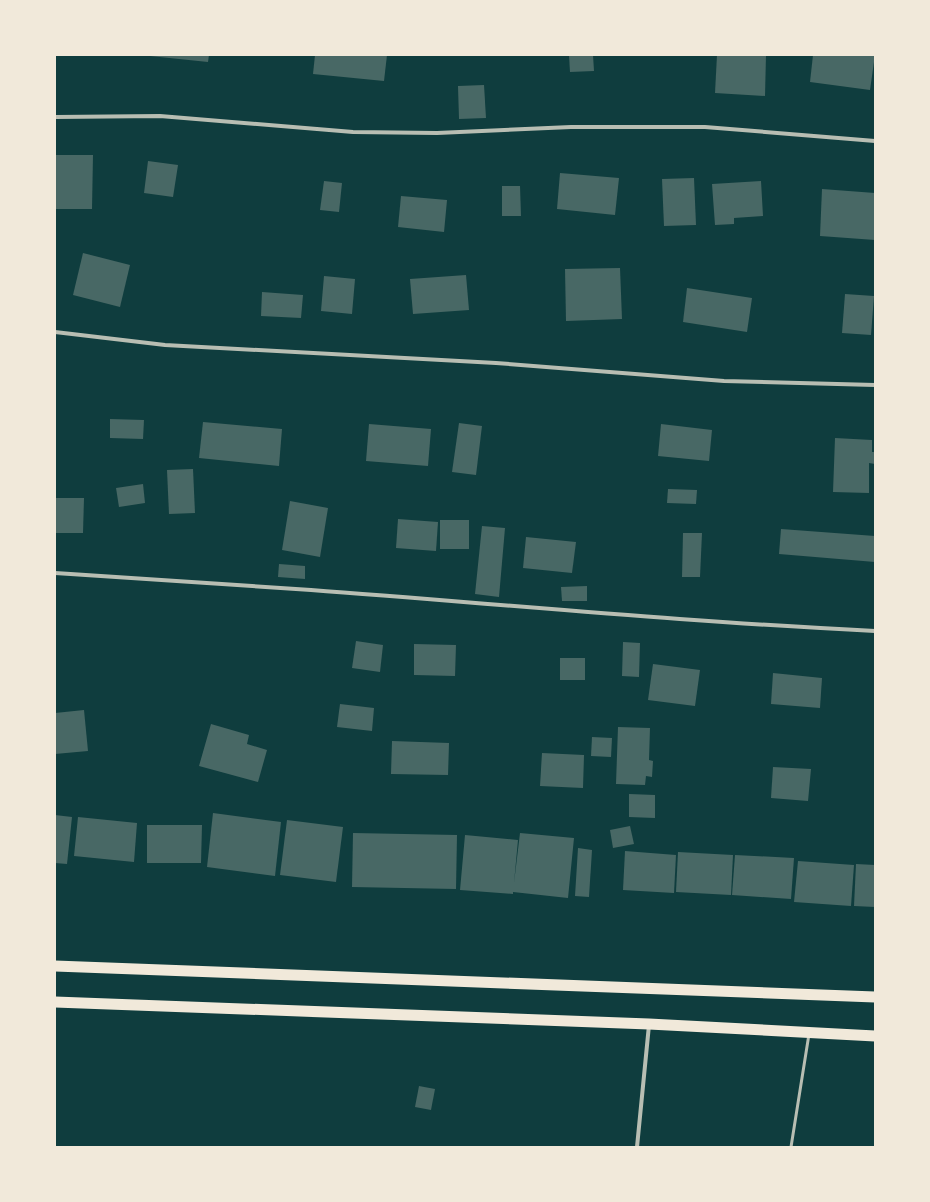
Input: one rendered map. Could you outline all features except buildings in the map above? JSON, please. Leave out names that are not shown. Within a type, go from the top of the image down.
[{"type":"highway","points":[[55,966],[875,997]]},
{"type":"highway","points":[[55,1002],[649,1024],[875,1036]]},
{"type":"street","points":[[55,117],[160,116],[353,132],[437,133],[571,127],[705,127],[875,141]]},
{"type":"street","points":[[55,332],[165,345],[496,364],[724,381],[875,385]]},
{"type":"street","points":[[55,573],[531,608],[875,631]]},
{"type":"street","points":[[637,1147],[649,1024]]},
{"type":"lane","points":[[792,1147],[809,1033]]}]
